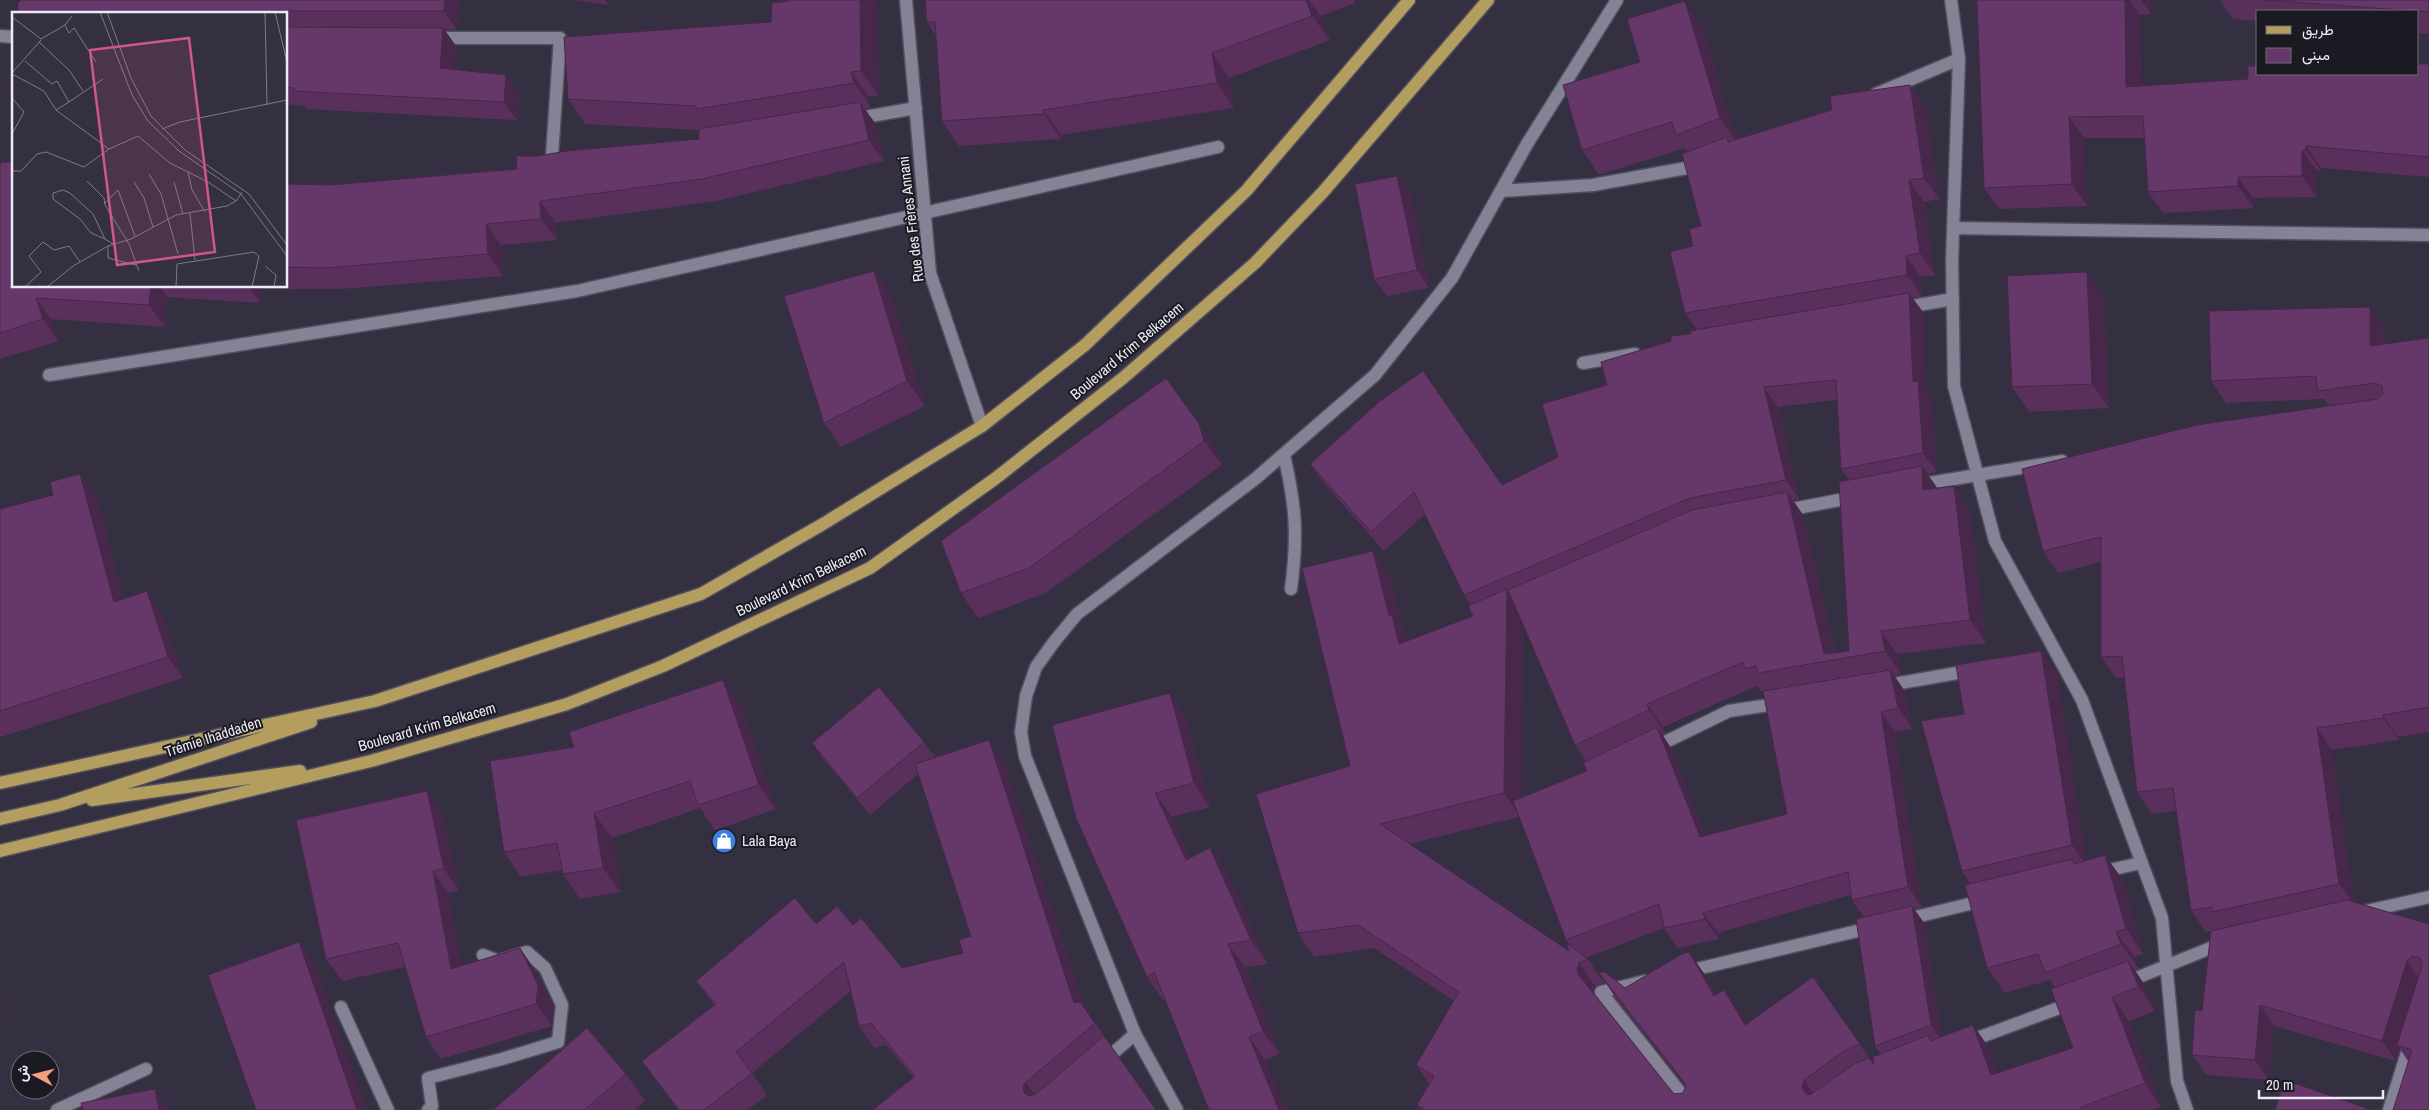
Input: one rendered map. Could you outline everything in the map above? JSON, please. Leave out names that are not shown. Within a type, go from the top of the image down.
[{"type":"main road","points":[[0,783],[375,701],[701,594],[823,524],[982,426],[1085,345],[1246,191],[1409,0]]},
{"type":"main road","name":"Boulevard Krim Belkacem","points":[[0,851],[371,761],[567,704],[663,666],[870,568],[996,478],[1123,378],[1255,263],[1323,192],[1488,0]]},
{"type":"main road","name":"Trémie Ihaddaden","points":[[60,805],[375,701]]},
{"type":"main road","name":"Trémie Ihaddaden","points":[[0,819],[60,805],[371,761]]},
{"type":"street","name":"Rue des Frères Annani","points":[[906,0],[923,214],[930,273],[982,426]]},
{"type":"street","points":[[1177,1110],[1135,1034],[1024,756],[1021,732],[1026,696],[1036,667],[1077,614],[1255,479],[1375,375],[1452,278],[1527,144],[1617,0]]},
{"type":"street","points":[[1951,0],[1959,60],[1953,228],[1954,386],[1995,541],[2053,657],[2082,700],[2162,918],[2177,1081],[2187,1110]]},
{"type":"street","points":[[423,38],[560,38],[551,170],[561,169]]},
{"type":"street","points":[[1861,100],[1959,60]]},
{"type":"street","points":[[837,122],[916,108]]},
{"type":"street","points":[[49,375],[577,291],[1218,147]]},
{"type":"street","points":[[1501,192],[1593,186],[1699,167],[1717,160]]},
{"type":"street","points":[[1953,228],[2429,235]]},
{"type":"street","points":[[1885,310],[1953,298]]},
{"type":"street","points":[[1583,363],[1651,351]]},
{"type":"street","points":[[1284,455],[1293,494],[1297,533],[1291,589]]},
{"type":"street","points":[[1899,488],[1977,473],[2075,459]]},
{"type":"street","points":[[1774,512],[1870,494]]},
{"type":"street","points":[[1874,687],[1990,668]]},
{"type":"street","points":[[1640,754],[1730,712],[1797,700]]},
{"type":"street","points":[[2084,876],[2141,863]]},
{"type":"street","points":[[1694,1110],[1601,992],[1997,897]]},
{"type":"street","points":[[2352,914],[2429,897]]},
{"type":"street","points":[[2112,987],[2167,967],[2216,945],[2236,941]]},
{"type":"street","points":[[428,1110],[432,1106],[428,1078],[558,1042],[562,1005],[545,968],[526,952],[498,961],[483,955]]},
{"type":"street","points":[[1957,1046],[2085,998]]},
{"type":"street","points":[[341,1007],[388,1110]]},
{"type":"street","points":[[2389,1110],[2415,1029]]},
{"type":"street","points":[[1091,1072],[1135,1034]]},
{"type":"street","points":[[57,1110],[146,1069]]},
{"type":"building","points":[[21,0],[445,0],[444,11],[17,12],[18,3]]},
{"type":"building","points":[[789,0],[860,0],[861,71],[851,72],[854,83],[697,109],[696,106],[568,99],[564,37],[771,22],[772,3]]},
{"type":"building","points":[[925,0],[1306,0],[1312,16],[1212,53],[1217,83],[1043,110],[1044,114],[942,121],[935,22],[927,22]]},
{"type":"building","points":[[1977,0],[2125,0],[2126,87],[2248,79],[2248,66],[2256,66],[2256,75],[2419,75],[2419,64],[2429,64],[2429,157],[2306,146],[2306,150],[2302,150],[2302,176],[2238,177],[2238,186],[2148,192],[2143,116],[2069,117],[2072,184],[1984,188]]},
{"type":"building","points":[[2266,0],[2429,0],[2429,12]]},
{"type":"building","points":[[1685,1],[1720,118],[1676,135],[1672,122],[1582,150],[1563,85],[1640,62],[1627,19]]},
{"type":"building","points":[[288,27],[443,28],[440,68],[506,75],[504,102],[294,91],[294,88],[288,87]]},
{"type":"building","points":[[12,74],[12,94],[10,94]]},
{"type":"building","points":[[1910,85],[1924,178],[1909,180],[1920,253],[1906,256],[1907,275],[1685,313],[1670,252],[1693,246],[1689,229],[1701,226],[1682,154],[1727,137],[1728,142],[1832,110],[1830,96]]},
{"type":"building","points":[[860,102],[869,140],[702,179],[540,201],[541,219],[486,224],[488,254],[326,268],[288,267],[288,184],[331,185],[517,169],[516,156],[537,156],[567,151],[699,139],[699,129]]},
{"type":"building","points":[[12,161],[12,288],[151,288],[149,305],[36,298],[43,319],[0,333],[0,163]]},
{"type":"building","points":[[1397,176],[1417,270],[1374,279],[1355,184]]},
{"type":"building","points":[[874,271],[907,381],[824,423],[784,296]]},
{"type":"building","points":[[2087,272],[2092,384],[2012,387],[2007,276]]},
{"type":"building","points":[[1909,293],[1913,382],[1918,381],[1923,453],[1841,469],[1836,380],[1764,387],[1786,480],[1690,498],[1464,595],[1414,492],[1371,532],[1310,464],[1379,402],[1423,371],[1502,485],[1558,457],[1542,404],[1607,385],[1601,362],[1671,341],[1671,336],[1691,334],[1690,331]]},
{"type":"building","points":[[2370,307],[2370,346],[2429,338],[2429,707],[2383,715],[2383,718],[2317,728],[2339,884],[2212,912],[2212,907],[2191,910],[2173,788],[2137,792],[2122,656],[2101,657],[2101,537],[2043,551],[2022,469],[2197,425],[2377,399],[2383,394],[2382,386],[2375,383],[2318,391],[2316,376],[2211,381],[2209,311]]},
{"type":"building","points":[[1166,378],[1199,424],[1204,441],[1029,568],[961,593],[941,541]]},
{"type":"building","points":[[1922,466],[1923,490],[1954,486],[1970,620],[1881,631],[1885,651],[1758,673],[1756,666],[1745,669],[1743,662],[1647,704],[1649,710],[1575,745],[1508,590],[1692,510],[1787,492],[1824,654],[1849,651],[1839,482]]},
{"type":"building","points":[[80,474],[114,602],[147,591],[168,657],[0,711],[0,509],[53,495],[50,482]]},
{"type":"building","points":[[1373,551],[1389,616],[1392,615],[1399,644],[1473,616],[1468,606],[1507,589],[1504,793],[1380,824],[1569,951],[1566,943],[1588,959],[1579,963],[1578,974],[1674,1094],[1683,1093],[1686,1086],[1684,1082],[1599,973],[1605,972],[1625,988],[1682,954],[1689,952],[1714,996],[1724,990],[1745,1025],[1813,977],[1860,1044],[1845,1050],[1804,1080],[1802,1088],[1806,1094],[1810,1095],[1854,1064],[1869,1058],[1874,1065],[1873,1057],[1929,1035],[1930,1041],[1973,1025],[1991,1075],[2073,1048],[2051,989],[2128,961],[2139,987],[2112,997],[2145,1083],[2081,1107],[2082,1110],[1426,1110],[1417,1105],[1434,1076],[1416,1065],[1459,992],[1358,925],[1298,933],[1256,794],[1350,766],[1302,568]]},
{"type":"building","points":[[2041,651],[2072,845],[1962,871],[1921,721],[1964,714],[1956,665]]},
{"type":"building","points":[[1890,670],[1898,708],[1881,712],[1908,887],[1852,900],[1848,872],[1703,913],[1705,919],[1664,928],[1659,904],[1566,940],[1513,801],[1587,771],[1583,763],[1657,727],[1700,837],[1787,814],[1763,691]]},
{"type":"building","points":[[723,680],[759,785],[698,805],[690,781],[594,813],[603,868],[563,874],[557,843],[504,852],[490,761],[574,747],[569,732]]},
{"type":"building","points":[[879,687],[924,742],[857,798],[812,743]]},
{"type":"building","points":[[1170,693],[1194,783],[1155,793],[1186,860],[1210,848],[1251,940],[1228,944],[1263,1031],[1249,1037],[1279,1110],[1209,1110],[1154,972],[1147,977],[1076,818],[1052,725]]},
{"type":"building","points":[[989,740],[1074,1003],[1080,1002],[1095,1023],[1026,1082],[1023,1086],[1024,1093],[1029,1096],[1036,1094],[1104,1036],[1156,1110],[873,1110],[915,1076],[871,1023],[859,1026],[844,962],[736,1052],[752,1073],[704,1110],[679,1110],[642,1061],[716,1004],[696,981],[795,898],[816,924],[837,906],[853,925],[861,918],[902,968],[963,953],[959,940],[971,936],[915,764]]},
{"type":"building","points":[[427,791],[444,869],[433,871],[451,969],[520,948],[538,985],[536,1004],[426,1037],[398,943],[326,959],[296,820]]},
{"type":"building","points":[[2105,855],[2126,929],[2116,932],[2121,944],[2045,973],[2038,954],[1987,968],[1965,885],[2073,859],[2074,864]]},
{"type":"building","points":[[2347,900],[2429,924],[2429,1110],[2393,1110],[2412,1050],[2397,1045],[2422,966],[2420,958],[2412,956],[2407,961],[2382,1041],[2260,1005],[2255,1060],[2192,1055],[2195,1010],[2202,1011],[2211,931]]},
{"type":"building","points":[[1912,906],[1931,1025],[1875,1046],[1856,919]]},
{"type":"building","points":[[299,942],[357,1110],[256,1110],[208,975]]},
{"type":"building","points":[[587,1028],[626,1074],[584,1110],[493,1110]]},
{"type":"building","points":[[2285,1080],[2372,1110],[2275,1110]]},
{"type":"building","points":[[155,1089],[159,1110],[83,1110],[81,1103]]},
{"type":"place","name":"Lala Baya","points":[[724,841]]}]
